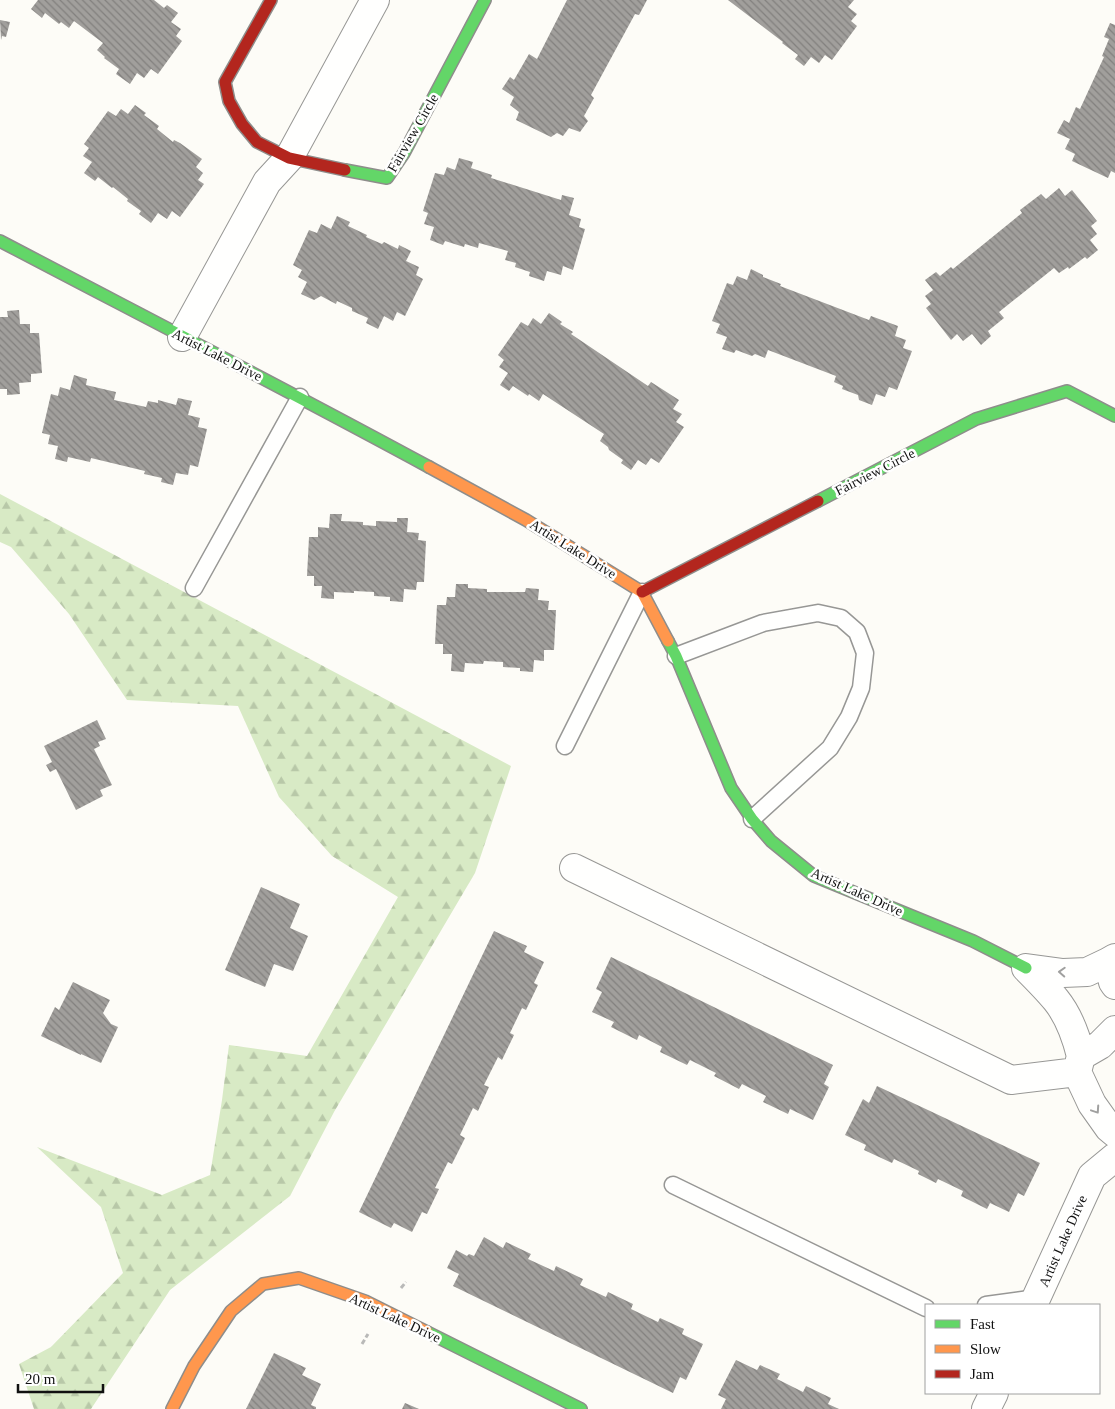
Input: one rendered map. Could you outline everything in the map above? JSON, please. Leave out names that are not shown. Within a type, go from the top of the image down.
[{"type":"street","name":"Fairview Circle","points":[[271,0],[225,82],[229,102],[242,124],[257,142],[289,158],[387,178],[404,153],[485,0]]},
{"type":"street","points":[[182,337],[267,182],[289,158],[375,0]]},
{"type":"street","name":"Artist Lake Drive","points":[[0,241],[300,397],[526,520],[642,592],[676,656],[731,788],[771,841],[814,876],[973,941],[1026,968],[1063,973],[1113,968]]},
{"type":"street","name":"Fairview Circle","points":[[642,592],[976,419],[1067,391],[1115,416]]},
{"type":"street","points":[[574,868],[1011,1080],[1079,1064],[1115,1030]]},
{"type":"street","name":"Artist Lake Drive","points":[[1026,968],[1056,1000],[1067,1018],[1077,1040],[1079,1064],[1092,1104],[1109,1128],[1115,1133]]},
{"type":"street","name":"Artist Lake Drive","points":[[1035,1301],[1092,1176],[1115,1157]]},
{"type":"street","name":"Artist Lake Drive","points":[[172,1409],[194,1366],[231,1311],[263,1284],[299,1278],[365,1301],[581,1409]]},
{"type":"lane","points":[[194,588],[300,397]]},
{"type":"lane","points":[[564,746],[642,592]]},
{"type":"lane","points":[[676,656],[763,623],[818,613],[840,618],[857,632],[865,653],[861,688],[849,717],[830,748],[752,818]]},
{"type":"lane","points":[[673,1185],[925,1308]]},
{"type":"lane","points":[[998,1304],[1035,1301]]},
{"type":"green space","points":[[0,494],[511,766],[475,873],[334,1112],[290,1196],[170,1290],[91,1409],[34,1409],[19,1364],[51,1347],[123,1273],[101,1207],[37,1147],[162,1195],[210,1175],[229,1045],[307,1056],[398,897],[332,856],[279,797],[238,706],[127,700],[69,614],[11,547],[0,542]]},
{"type":"building","points":[[38,0],[154,0],[164,8],[167,5],[178,13],[171,22],[181,29],[176,36],[182,41],[158,74],[151,69],[144,78],[137,73],[130,84],[116,74],[119,69],[97,50],[103,43],[74,21],[69,28],[61,22],[59,24],[45,13],[42,18],[31,9]]},
{"type":"building","points":[[567,0],[647,0],[639,15],[635,14],[591,95],[594,98],[584,116],[588,121],[580,132],[569,128],[563,136],[557,133],[551,137],[516,120],[519,112],[510,105],[514,97],[502,89],[510,77],[514,80],[529,54],[537,59]]},
{"type":"building","points":[[728,0],[854,0],[848,7],[857,14],[851,21],[857,26],[832,60],[825,55],[819,63],[811,57],[804,66],[795,59],[798,55]]},
{"type":"building","points":[[0,20],[10,22],[6,37],[2,36],[1,40]]},
{"type":"building","points":[[1110,23],[1115,25],[1115,173],[1111,171],[1108,178],[1072,161],[1075,154],[1065,149],[1070,139],[1057,133],[1064,120],[1069,123],[1076,107],[1080,109],[1104,57],[1102,56],[1109,39],[1104,37]]},
{"type":"building","points":[[135,105],[146,113],[144,115],[159,126],[157,129],[173,142],[174,140],[180,143],[202,159],[196,167],[203,173],[198,180],[204,184],[180,217],[172,211],[167,219],[158,213],[151,223],[139,214],[141,211],[127,201],[128,199],[113,187],[98,177],[95,181],[84,173],[92,162],[83,156],[89,148],[84,144],[108,111],[116,116],[121,109],[128,114]]},
{"type":"building","points":[[459,158],[473,162],[471,168],[492,175],[491,178],[561,200],[562,195],[574,198],[569,215],[581,219],[579,227],[585,229],[573,270],[563,266],[561,275],[547,271],[544,281],[529,276],[530,272],[515,267],[516,263],[505,260],[508,251],[479,243],[478,248],[465,244],[464,247],[445,241],[443,245],[430,240],[434,227],[424,224],[428,213],[423,211],[435,173],[444,175],[447,167],[455,170]]},
{"type":"building","points":[[1059,188],[1065,196],[1072,190],[1097,221],[1091,226],[1097,234],[1090,240],[1098,250],[1069,269],[1068,267],[1059,273],[1054,268],[999,312],[1004,318],[988,331],[991,336],[981,345],[972,334],[963,341],[957,334],[951,340],[926,308],[931,304],[925,296],[933,290],[925,280],[936,272],[940,276],[951,267],[953,269],[1022,213],[1020,210],[1041,194],[1046,199]]},
{"type":"building","points":[[337,216],[350,222],[348,226],[367,235],[366,237],[382,244],[384,242],[398,249],[399,245],[411,251],[406,261],[419,267],[416,275],[423,279],[405,316],[397,312],[393,321],[384,316],[378,329],[366,323],[368,318],[352,311],[352,308],[337,301],[336,304],[321,296],[314,300],[301,294],[307,282],[298,277],[302,270],[293,265],[309,230],[317,233],[321,224],[331,229]]},
{"type":"building","points":[[751,269],[763,275],[763,277],[781,284],[780,286],[869,320],[871,316],[898,326],[895,336],[906,340],[903,348],[912,351],[897,390],[889,387],[885,397],[876,394],[872,405],[859,400],[858,395],[842,389],[843,386],[834,382],[836,376],[768,350],[765,358],[755,354],[752,356],[736,350],[734,353],[722,349],[727,337],[716,333],[720,324],[712,321],[727,283],[733,285],[737,276],[747,280]]},
{"type":"building","points":[[19,310],[20,324],[30,324],[30,333],[39,333],[42,373],[31,374],[31,382],[19,383],[20,394],[7,395],[7,389],[0,389],[0,317],[8,317],[7,311]]},
{"type":"building","points":[[549,313],[562,322],[560,324],[573,332],[571,334],[648,386],[651,382],[679,400],[673,409],[682,414],[676,422],[684,427],[659,463],[651,458],[646,465],[638,460],[631,470],[621,463],[623,460],[600,441],[604,434],[543,394],[539,401],[513,386],[509,391],[500,385],[508,373],[499,367],[504,360],[498,355],[521,322],[528,326],[533,318],[541,324]]},
{"type":"building","points":[[74,375],[87,379],[86,385],[116,392],[114,400],[146,407],[148,401],[158,403],[158,400],[176,405],[178,398],[192,401],[188,415],[200,418],[198,427],[207,429],[198,467],[190,465],[188,475],[176,473],[173,485],[161,482],[162,478],[144,474],[145,471],[91,458],[90,462],[68,457],[67,462],[55,459],[58,446],[48,444],[50,435],[42,433],[51,394],[58,396],[60,387],[70,390]]},
{"type":"building","points":[[330,514],[342,514],[341,521],[363,522],[363,525],[376,526],[376,521],[397,522],[397,518],[408,518],[407,532],[419,533],[418,540],[426,541],[424,582],[417,582],[416,590],[404,589],[403,602],[390,601],[390,597],[374,596],[374,592],[354,591],[354,593],[334,592],[334,599],[321,598],[322,586],[314,586],[314,576],[307,576],[309,537],[318,537],[318,527],[329,528]]},
{"type":"building","points":[[456,584],[468,584],[468,588],[487,589],[487,592],[525,592],[526,588],[539,589],[538,600],[549,601],[548,610],[556,610],[554,650],[544,650],[544,661],[534,660],[533,672],[520,671],[520,668],[503,667],[503,662],[484,661],[483,664],[465,663],[464,672],[451,671],[452,654],[443,654],[443,644],[435,644],[437,605],[446,605],[447,597],[455,597]]},
{"type":"building","points":[[97,720],[106,739],[98,742],[100,746],[94,749],[112,785],[100,790],[103,796],[76,810],[56,769],[50,772],[46,765],[52,762],[44,746]]},
{"type":"building","points":[[261,887],[300,904],[290,928],[308,936],[293,971],[274,964],[265,987],[225,970]]},
{"type":"building","points":[[494,931],[527,946],[524,952],[544,962],[534,983],[538,985],[526,1010],[522,1008],[510,1033],[514,1035],[502,1060],[498,1057],[484,1085],[489,1087],[478,1111],[473,1108],[460,1135],[465,1138],[452,1164],[448,1162],[435,1188],[439,1189],[427,1214],[422,1212],[412,1232],[394,1223],[391,1228],[359,1212]]},
{"type":"building","points":[[611,957],[833,1065],[824,1084],[829,1087],[813,1120],[790,1109],[788,1114],[763,1102],[766,1096],[742,1084],[739,1089],[714,1076],[716,1073],[690,1060],[687,1065],[660,1052],[662,1047],[639,1035],[637,1040],[611,1027],[614,1022],[592,1012],[602,992],[596,989]]},
{"type":"building","points":[[73,982],[110,1000],[103,1013],[111,1024],[118,1027],[101,1063],[41,1036],[55,1007],[59,1010]]},
{"type":"building","points":[[877,1086],[1040,1163],[1024,1196],[1018,1193],[1009,1212],[990,1203],[987,1209],[961,1196],[963,1191],[938,1179],[936,1183],[918,1174],[919,1171],[894,1159],[892,1163],[864,1150],[866,1145],[845,1135],[863,1099],[869,1103]]},
{"type":"building","points":[[484,1237],[503,1248],[506,1242],[531,1254],[528,1259],[554,1271],[556,1266],[583,1279],[580,1285],[606,1297],[608,1292],[633,1304],[631,1309],[658,1322],[660,1318],[684,1329],[682,1334],[703,1344],[686,1380],[680,1377],[673,1393],[453,1286],[459,1274],[447,1268],[456,1250],[467,1256],[469,1254],[474,1256]]},
{"type":"building","points":[[274,1353],[306,1368],[302,1375],[321,1384],[311,1405],[316,1407],[316,1409],[246,1409]]},
{"type":"building","points":[[736,1360],[757,1370],[760,1365],[780,1374],[777,1379],[803,1392],[806,1386],[831,1398],[828,1404],[839,1409],[721,1409],[726,1399],[718,1395]]},
{"type":"building","points":[[405,1403],[419,1409],[402,1409]]},
{"type":"traffic: fast","points":[[345,170],[387,178],[404,153],[485,0]]},
{"type":"traffic: fast","points":[[0,241],[269,381],[429,467]]},
{"type":"traffic: fast","points":[[818,501],[976,419],[1067,391],[1115,416]]},
{"type":"traffic: fast","points":[[668,641],[731,788],[752,819],[771,841],[814,876],[973,941],[1026,968]]},
{"type":"traffic: fast","points":[[427,1332],[581,1409]]},
{"type":"traffic: slow","points":[[429,467],[526,520],[642,592],[668,641]]},
{"type":"traffic: slow","points":[[172,1409],[194,1366],[231,1311],[263,1284],[299,1278],[365,1301],[427,1332]]},
{"type":"traffic: jam","points":[[271,0],[225,82],[229,101],[242,124],[257,142],[289,158],[345,170]]},
{"type":"traffic: jam","points":[[642,592],[818,501]]}]
